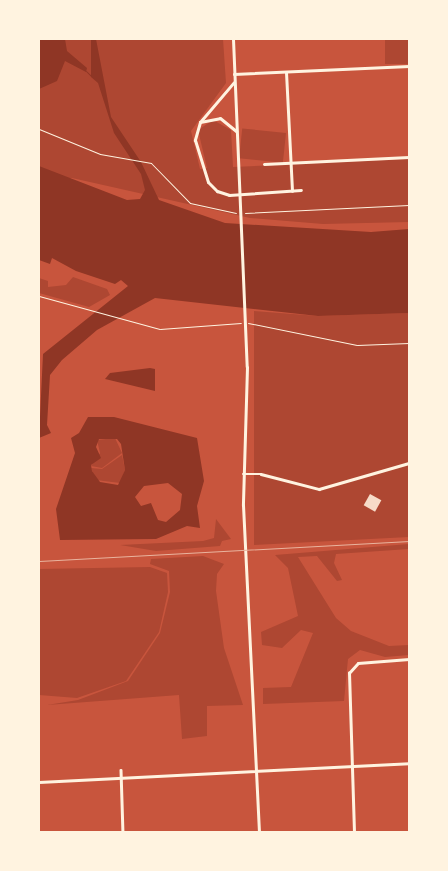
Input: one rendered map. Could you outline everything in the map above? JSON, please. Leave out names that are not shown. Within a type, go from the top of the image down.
[{"type":"main road","points":[[233,39],[247,350],[243,474],[259,832]]},
{"type":"main road","points":[[286,72],[292,191]]},
{"type":"main road","points":[[235,81],[200,122],[195,140],[207,178],[217,191],[229,195],[301,190]]},
{"type":"main road","points":[[200,122],[220,118],[237,132]]},
{"type":"main road","points":[[264,164],[409,157]]},
{"type":"street","points":[[234,74],[409,66]]},
{"type":"street","points":[[243,474],[261,474],[319,489],[409,463]]},
{"type":"street","points":[[354,832],[347,687],[352,667],[409,659]]},
{"type":"street","points":[[39,782],[409,763]]},
{"type":"street","points":[[121,770],[123,777],[124,832]]},
{"type":"path","points":[[39,129],[100,154],[122,156],[150,163],[186,200],[213,210],[256,213],[409,205]]},
{"type":"path","points":[[39,296],[125,321],[174,330],[257,322],[357,345],[409,343]]},
{"type":"shaded area","points":[[39,39],[223,39],[226,83],[191,131],[200,169],[207,168],[198,130],[213,120],[231,130],[233,167],[409,159],[409,222],[323,224],[250,218],[72,178],[39,179]]},
{"type":"shaded area","points":[[39,39],[65,39],[67,51],[87,68],[86,72],[65,61],[57,81],[39,89]]},
{"type":"shaded area","points":[[91,39],[96,39],[111,117],[141,162],[159,200],[225,223],[371,232],[409,229],[409,313],[318,316],[155,298],[97,330],[62,360],[50,375],[47,425],[51,433],[39,438],[43,354],[128,286],[121,280],[115,284],[76,271],[52,258],[50,264],[39,260],[39,166],[127,200],[140,199],[145,190],[141,174],[114,133],[98,83],[91,77]]},
{"type":"shaded area","points":[[385,39],[409,39],[409,64],[385,64]]},
{"type":"shaded area","points":[[242,128],[286,133],[283,163],[239,158]]},
{"type":"shaded area","points":[[73,277],[107,289],[110,295],[89,307],[39,293],[39,278],[48,281],[48,287],[66,285]]},
{"type":"shaded area","points":[[254,311],[318,316],[409,313],[409,537],[254,545]]},
{"type":"shaded area","points":[[155,369],[155,391],[105,379],[110,373]]},
{"type":"shaded area","points":[[88,417],[114,417],[197,438],[204,481],[197,506],[200,528],[187,526],[156,539],[60,540],[56,509],[75,453],[71,438],[79,433]],"holes":[[[99,439],[117,439],[121,444],[125,470],[118,485],[100,482],[92,471],[91,465],[101,458],[96,447]],[[168,483],[182,494],[180,510],[166,522],[158,520],[151,503],[141,506],[135,497],[144,486]]]},
{"type":"shaded area","points":[[115,438],[122,453],[102,468],[91,466],[100,453],[97,440]]},
{"type":"shaded area","points":[[122,455],[125,470],[120,483],[96,480],[91,468],[102,469]]},
{"type":"shaded area","points":[[216,519],[231,539],[222,541],[220,546],[156,551],[120,545],[203,541],[214,538]]},
{"type":"shaded area","points":[[409,544],[409,549],[336,554],[334,563],[342,580],[337,581],[317,556],[298,557],[336,618],[351,631],[389,646],[409,645],[409,655],[385,657],[360,650],[348,659],[344,701],[263,704],[263,688],[291,687],[313,633],[301,630],[282,648],[262,645],[261,632],[298,616],[288,568],[275,555]]},
{"type":"shaded area","points":[[203,556],[224,564],[217,574],[216,591],[224,648],[243,705],[207,706],[207,736],[182,739],[179,695],[47,705],[78,700],[128,681],[160,633],[170,592],[169,571],[150,564],[151,559]]},
{"type":"shaded area","points":[[150,567],[167,573],[168,592],[159,632],[126,681],[77,698],[39,695],[39,569]]},
{"type":"building","points":[[370,494],[381,500],[375,512],[364,505]]},
{"type":"waterway","points":[[86,71],[91,76]]},
{"type":"railway","points":[[39,561],[409,541]]}]
